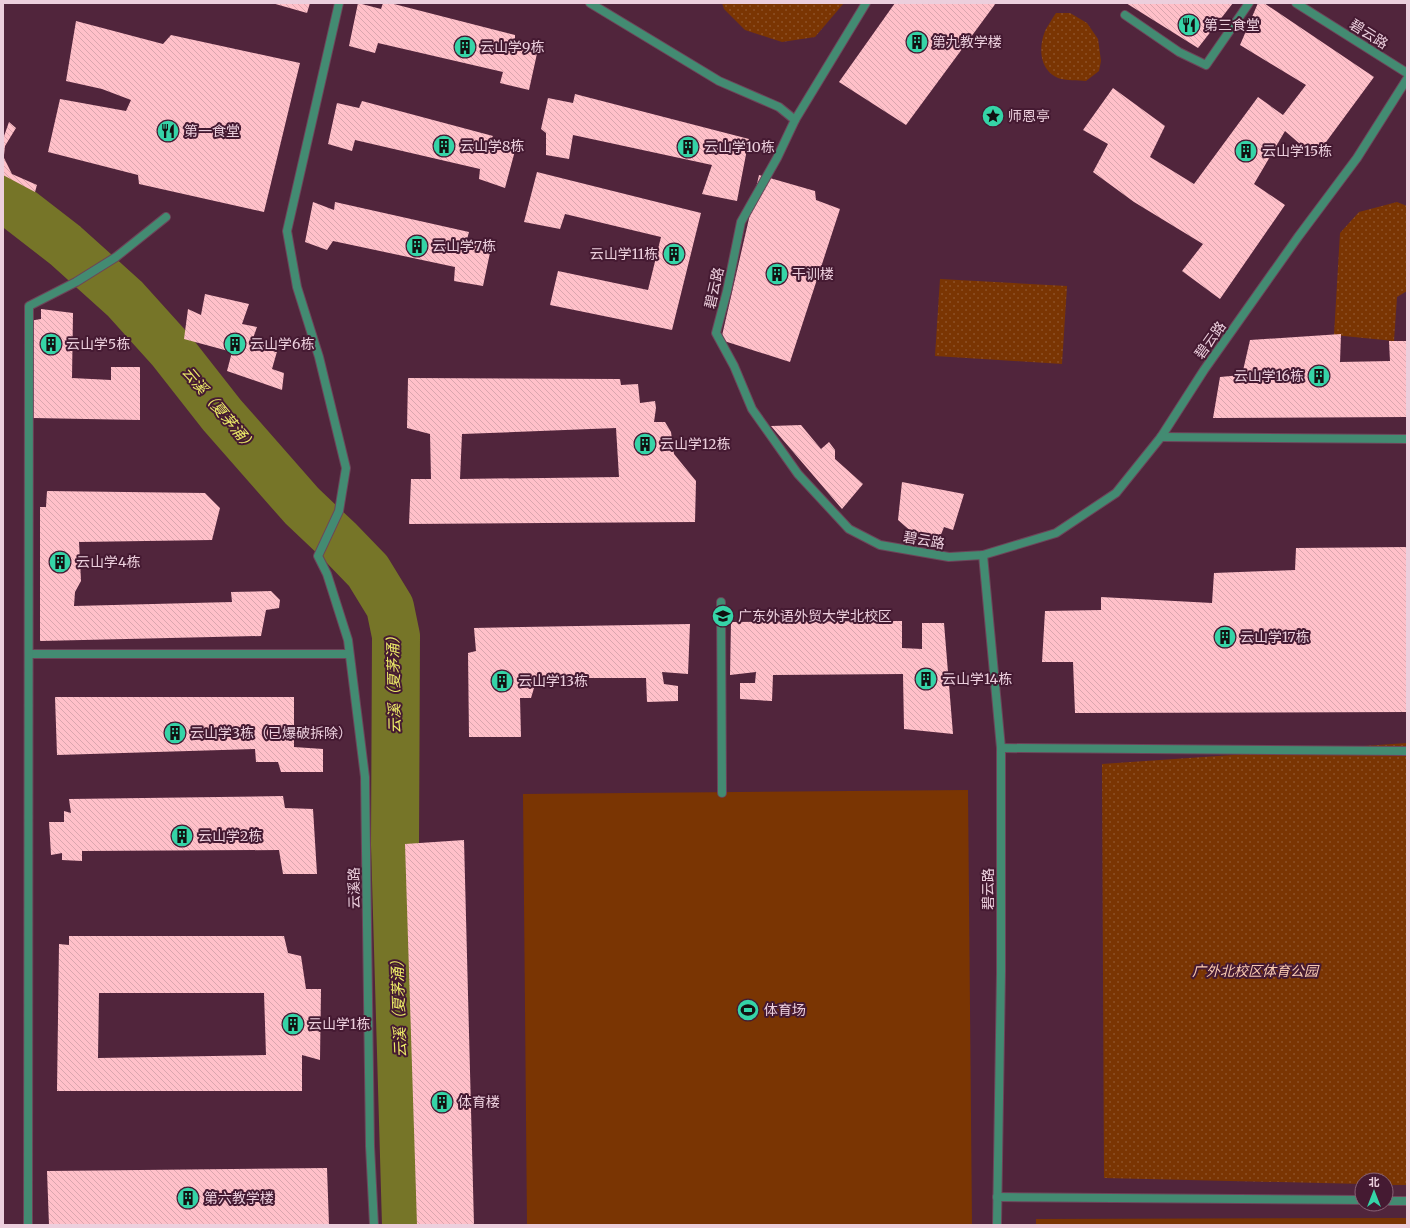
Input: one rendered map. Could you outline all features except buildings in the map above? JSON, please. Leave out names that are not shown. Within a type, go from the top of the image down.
[{"type":"lane","name":"云溪路","points":[[339,3],[287,232],[297,287],[319,357],[346,468],[340,511],[318,556],[327,574],[348,640],[365,777],[370,1146],[374,1225]]},
{"type":"lane","points":[[590,3],[720,81],[779,108],[795,120]]},
{"type":"lane","name":"碧云路","points":[[866,3],[795,120],[777,158],[741,222],[727,291],[716,334],[734,366],[752,409],[798,474],[849,529],[880,545],[950,557],[983,555],[1056,533],[1116,493],[1161,437],[1204,370],[1298,237],[1357,158],[1407,79]]},
{"type":"lane","points":[[1125,15],[1179,52],[1206,65],[1250,3]]},
{"type":"lane","name":"碧云路","points":[[1296,3],[1407,73]]},
{"type":"lane","points":[[28,1225],[29,306],[76,282],[116,257],[166,217]]},
{"type":"lane","points":[[1161,437],[1407,439]]},
{"type":"lane","name":"碧云路","points":[[983,555],[1001,748],[1001,972],[997,1225]]},
{"type":"lane","points":[[721,602],[722,792]]},
{"type":"lane","points":[[29,654],[349,654]]},
{"type":"lane","points":[[1001,748],[1407,751]]},
{"type":"lane","points":[[997,1197],[1354,1200]]},
{"type":"lane","points":[[1394,1201],[1407,1201]]},
{"type":"green space","points":[[722,3],[844,3],[815,37],[782,42],[745,30],[724,9]]},
{"type":"green space","points":[[1056,13],[1070,13],[1087,23],[1098,39],[1101,61],[1099,71],[1086,81],[1058,78],[1047,69],[1044,63],[1041,50],[1043,36]]},
{"type":"green space","points":[[1397,202],[1407,206],[1407,291],[1397,297],[1394,341],[1334,335],[1340,233],[1359,212]]},
{"type":"green space","points":[[940,279],[1067,286],[1062,364],[935,356]]},
{"type":"green space","name":"广外北校区体育公园","points":[[1407,743],[1407,1185],[1394,1185],[1394,1172],[1354,1172],[1354,1184],[1104,1178],[1102,764]]},
{"type":"green space","name":"体育场","points":[[968,790],[972,1225],[527,1225],[523,794]]},
{"type":"green space","points":[[1407,1218],[1407,1225],[1036,1225],[1036,1219]]},
{"type":"waterway","name":"云溪（夏茅涌）","points":[[3,197],[65,245],[125,299],[171,350],[222,415],[302,506],[368,571],[390,607],[396,636],[395,845],[406,1225]]},
{"type":"place","name":"第三食堂","points":[[1189,25]]},
{"type":"place","name":"第九教学楼","points":[[917,42]]},
{"type":"place","name":"云山学9栋","points":[[465,47]]},
{"type":"place","name":"师恩亭","points":[[993,116]]},
{"type":"place","name":"第一食堂","points":[[168,131]]},
{"type":"place","name":"云山学8栋","points":[[444,146]]},
{"type":"place","name":"云山学10栋","points":[[688,147]]},
{"type":"place","name":"云山学15栋","points":[[1246,151]]},
{"type":"place","name":"云山学7栋","points":[[417,246]]},
{"type":"place","name":"云山学11栋","points":[[674,254]]},
{"type":"place","name":"干训楼","points":[[777,274]]},
{"type":"place","name":"云山学5栋","points":[[51,344]]},
{"type":"place","name":"云山学6栋","points":[[235,344]]},
{"type":"place","name":"云山学16栋","points":[[1319,376]]},
{"type":"place","name":"云山学12栋","points":[[645,444]]},
{"type":"place","name":"云山学4栋","points":[[60,562]]},
{"type":"place","name":"广东外语外贸大学北校区","points":[[723,616]]},
{"type":"place","name":"云山学17栋","points":[[1225,637]]},
{"type":"place","name":"云山学14栋","points":[[926,679]]},
{"type":"place","name":"云山学13栋","points":[[502,681]]},
{"type":"place","name":"云山学3栋（已爆破拆除）","points":[[175,733]]},
{"type":"place","name":"云山学2栋","points":[[182,836]]},
{"type":"place","name":"体育场","points":[[748,1010]]},
{"type":"place","name":"云山学1栋","points":[[293,1024]]},
{"type":"place","name":"体育楼","points":[[442,1102]]},
{"type":"place","name":"第六教学楼","points":[[188,1198]]}]
